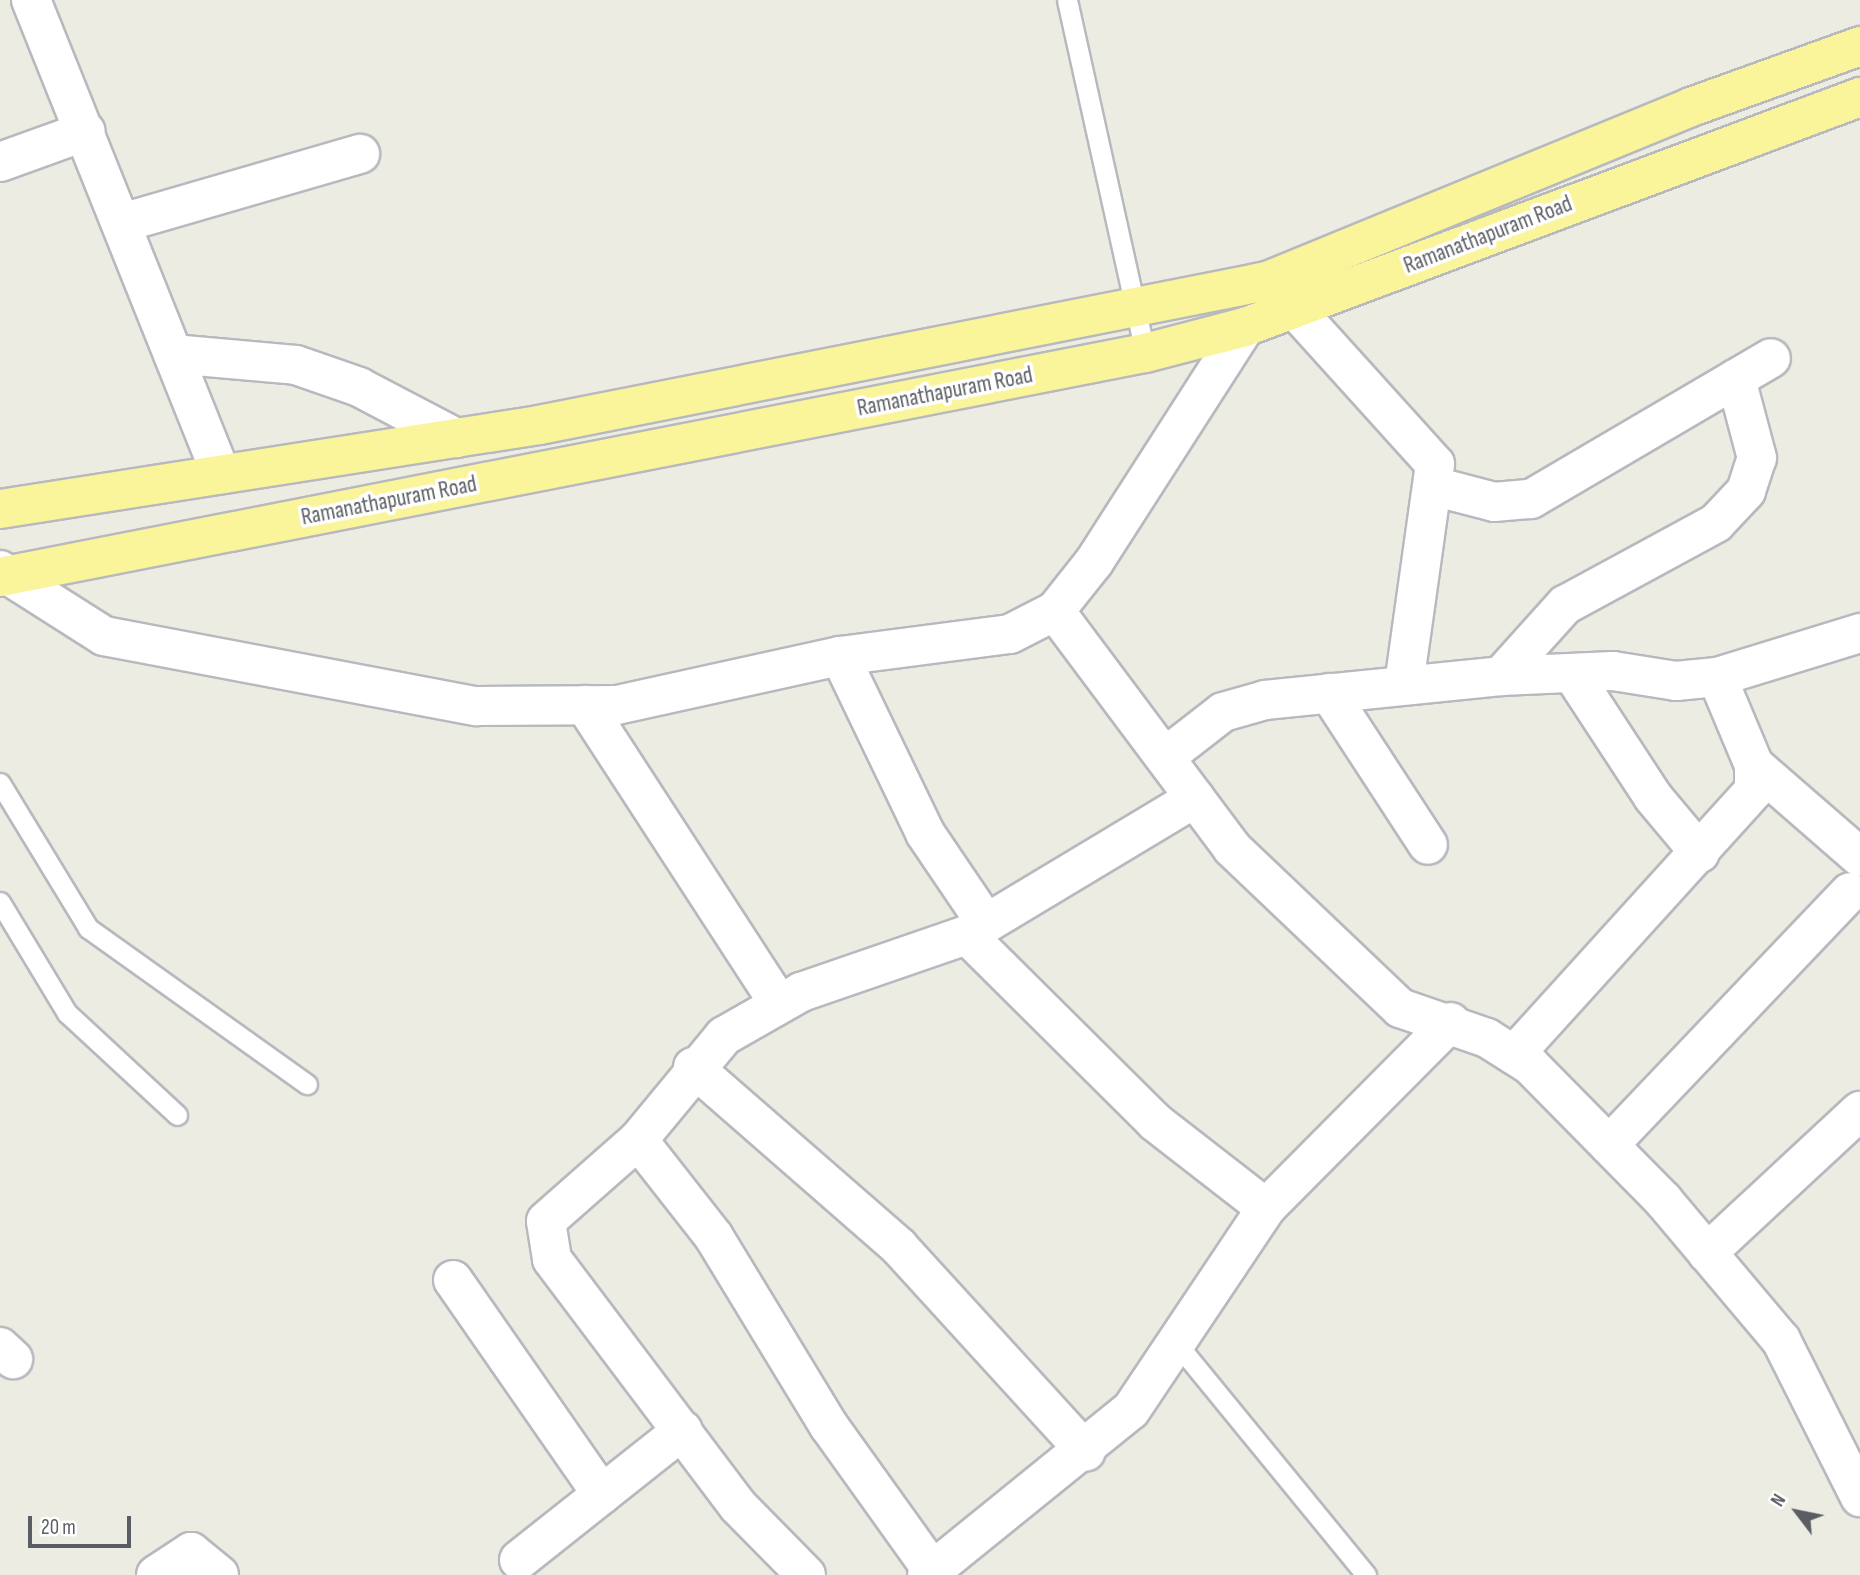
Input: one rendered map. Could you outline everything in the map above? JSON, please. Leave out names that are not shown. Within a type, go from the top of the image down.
[{"type":"highway","name":"Ramanathapuram Road","points":[[0,509],[456,438],[1268,281],[1691,107],[1860,46]]},
{"type":"highway","name":"Ramanathapuram Road","points":[[1,575],[1145,353],[1245,327],[1860,97]]},
{"type":"street","points":[[32,0],[221,474]]},
{"type":"street","points":[[0,162],[86,131]]},
{"type":"street","points":[[122,223],[360,154]]},
{"type":"street","points":[[1294,308],[1426,448],[1437,487],[1404,685]]},
{"type":"street","points":[[1,575],[104,636],[476,706],[617,705],[840,656],[1010,634],[1055,611],[1094,562],[1245,327]]},
{"type":"street","points":[[173,354],[296,365],[359,387],[456,438]]},
{"type":"street","points":[[1437,487],[1494,502],[1531,499],[1771,358]]},
{"type":"street","points":[[1502,676],[1565,605],[1716,523],[1746,491],[1757,458],[1736,379]]},
{"type":"street","points":[[1055,611],[1232,848],[1385,996],[1415,1014],[1451,1022],[1514,1055],[1609,1145],[1707,1252],[1781,1340],[1860,1497]]},
{"type":"street","points":[[1165,757],[1223,712],[1329,693],[1502,676],[1613,671],[1675,681],[1717,677],[1860,633]]},
{"type":"street","points":[[840,656],[925,832],[977,929],[1155,1122],[1266,1208]]},
{"type":"street","points":[[1572,673],[1653,797],[1700,853]]},
{"type":"street","points":[[1609,1145],[1855,874],[1754,765],[1717,677]]},
{"type":"street","points":[[1329,693],[1428,845]]},
{"type":"street","points":[[585,705],[779,1004]]},
{"type":"street","points":[[1514,1055],[1700,853],[1754,790],[1754,765]]},
{"type":"street","points":[[806,1575],[738,1506],[552,1259],[544,1237],[555,1206],[638,1140],[693,1067],[724,1036],[779,1004],[977,929],[1195,797]]},
{"type":"street","points":[[638,1140],[713,1237],[829,1426],[930,1572],[1086,1452],[1152,1386],[1266,1208],[1451,1022]]},
{"type":"street","points":[[693,1067],[899,1247],[1086,1452]]},
{"type":"street","points":[[1707,1252],[1860,1111]]},
{"type":"street","points":[[453,1280],[601,1494]]},
{"type":"street","points":[[519,1560],[683,1430]]},
{"type":"street","points":[[156,1575],[191,1552],[219,1575]]},
{"type":"lane","points":[[1067,0],[1145,353]]},
{"type":"lane","points":[[0,783],[88,928],[307,1084]]},
{"type":"lane","points":[[0,902],[67,1013],[177,1115]]},
{"type":"lane","points":[[1178,1345],[1366,1575]]}]
